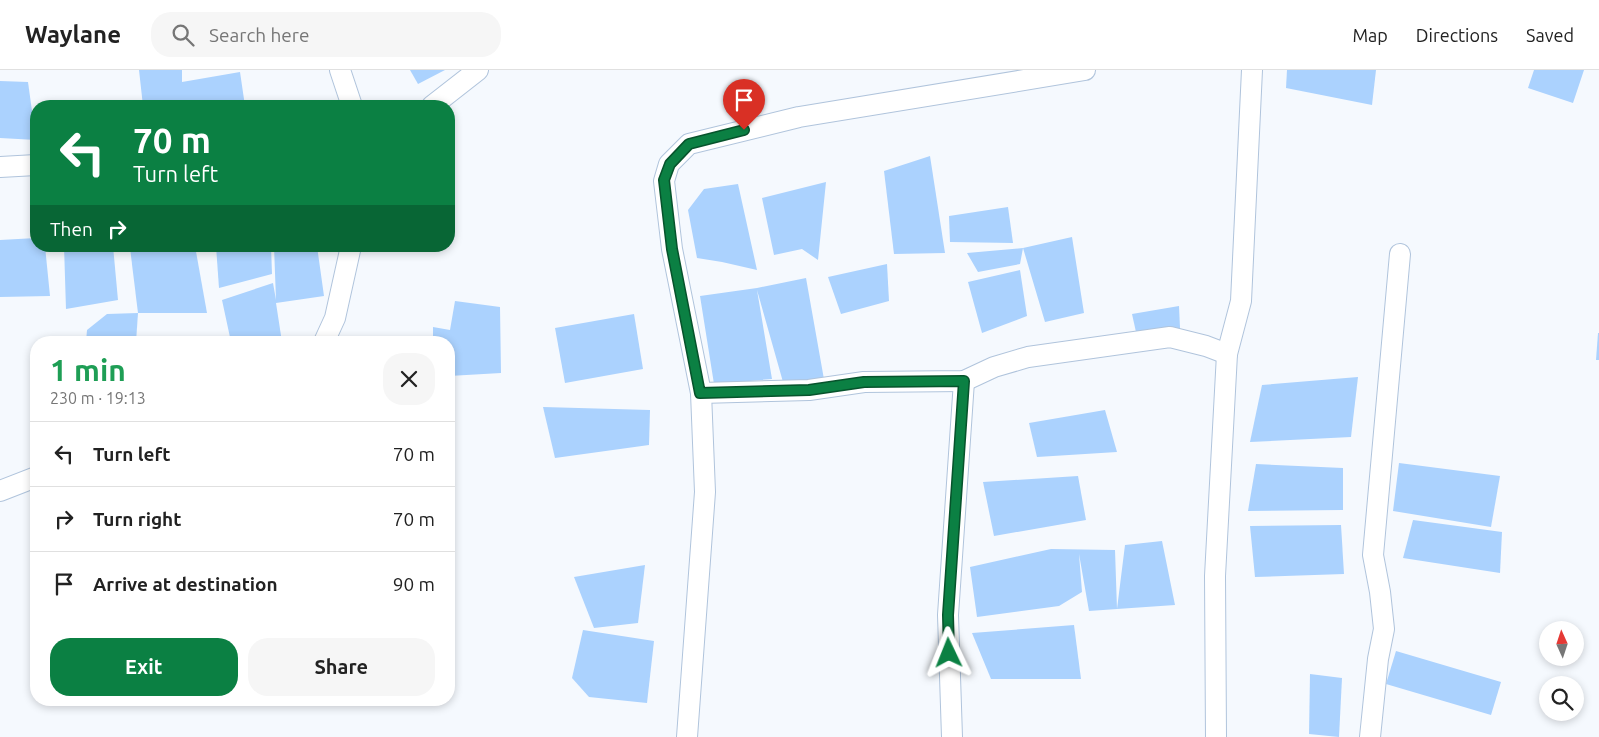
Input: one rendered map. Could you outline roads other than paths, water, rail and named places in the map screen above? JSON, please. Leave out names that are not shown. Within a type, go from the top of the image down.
[{"type":"street","points":[[340,70],[350,100]]},
{"type":"street","points":[[440,100],[478,70]]},
{"type":"street","points":[[687,737],[705,492],[700,393],[672,249],[664,180],[670,164],[689,144],[800,117],[1085,70]]},
{"type":"street","points":[[1216,737],[1214,576],[1227,354],[1241,301],[1252,70]]},
{"type":"street","points":[[0,166],[30,165]]},
{"type":"street","points":[[327,336],[335,318],[350,252]]},
{"type":"street","points":[[1370,737],[1378,659],[1384,629],[1373,555],[1400,254]]},
{"type":"street","points":[[700,393],[809,390],[864,382],[964,381],[994,367],[1028,357],[1170,337],[1206,346],[1227,354]]},
{"type":"street","points":[[952,737],[948,615],[964,381]]},
{"type":"street","points":[[0,492],[30,480]]}]
